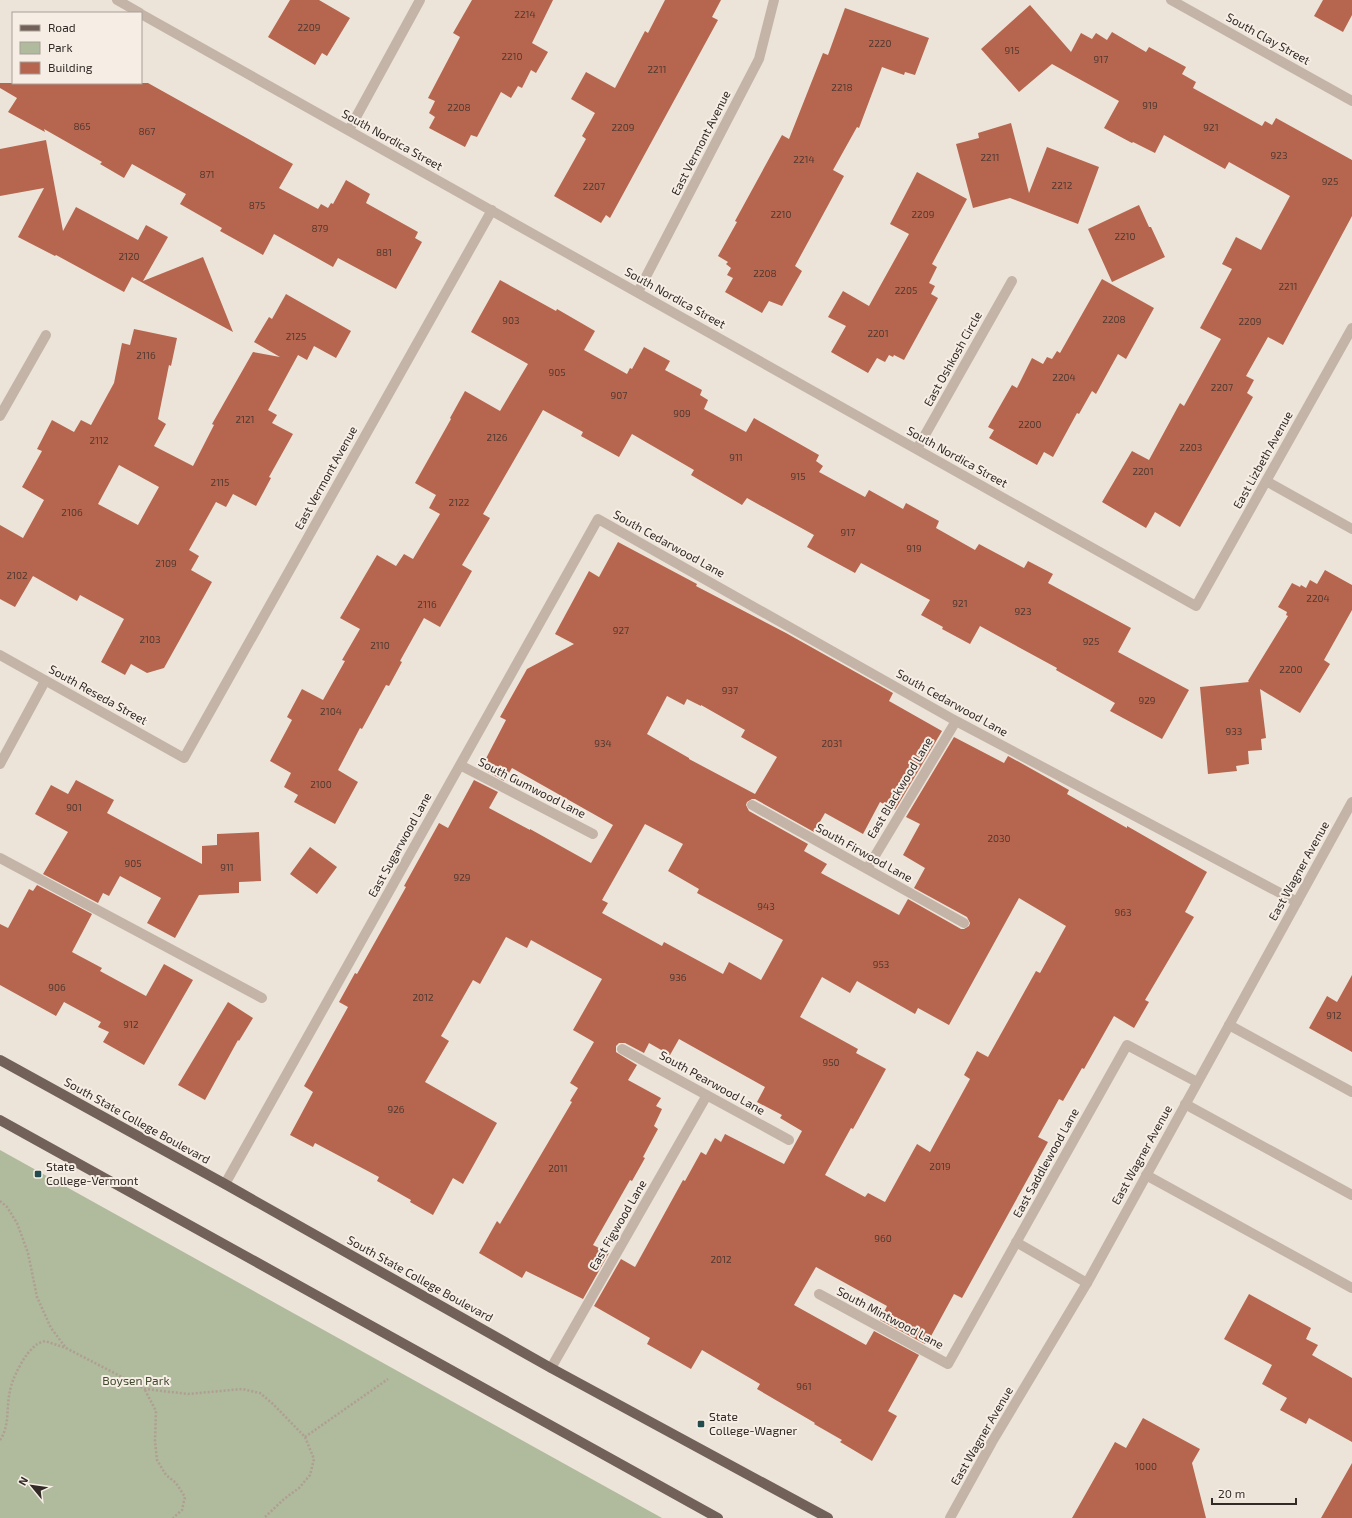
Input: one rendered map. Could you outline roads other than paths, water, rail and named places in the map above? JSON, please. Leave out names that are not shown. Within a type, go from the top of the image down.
[{"type":"main road","name":"South State College Boulevard","points":[[0,1060],[225,1184],[551,1368],[828,1518]]},
{"type":"main road","points":[[0,1120],[718,1518]]},
{"type":"street","name":"South Nordica Street","points":[[117,0],[138,12]]},
{"type":"street","points":[[349,130],[420,0]]},
{"type":"street","name":"East Vermont Avenue","points":[[638,292],[759,59],[774,0]]},
{"type":"street","name":"South Clay Street","points":[[1171,0],[1352,102]]},
{"type":"street","name":"South Nordica Street","points":[[142,14],[1196,606]]},
{"type":"street","name":"East Vermont Avenue","points":[[184,758],[492,210]]},
{"type":"street","name":"East Oshkosh Circle","points":[[917,449],[1012,281]]},
{"type":"street","name":"East Lizbeth Avenue","points":[[1196,606],[1352,328]]},
{"type":"street","points":[[0,416],[46,335]]},
{"type":"street","points":[[1266,481],[1352,529]]},
{"type":"street","name":"South Cedarwood Lane","points":[[598,519],[956,721],[1297,902]]},
{"type":"street","name":"East Sugarwood Lane","points":[[225,1184],[598,519]]},
{"type":"street","name":"South Reseda Street","points":[[0,655],[184,758]]},
{"type":"street","points":[[0,764],[45,681]]},
{"type":"street","name":"East Blackwood Lane","points":[[867,869],[956,721]]},
{"type":"street","name":"South Gumwood Lane","points":[[460,765],[593,834]]},
{"type":"street","name":"East Wagner Avenue","points":[[950,1518],[996,1436],[1087,1283],[1297,902],[1349,814],[1352,802]]},
{"type":"street","name":"South Firwood Lane","points":[[752,805],[964,923]]},
{"type":"street","points":[[0,858],[262,998]]},
{"type":"street","points":[[1229,1025],[1352,1092]]},
{"type":"street","name":"East Saddlewood Lane","points":[[948,1364],[1127,1045],[1197,1082]]},
{"type":"street","name":"South Pearwood Lane","points":[[622,1048],[789,1140]]},
{"type":"street","name":"East Figwood Lane","points":[[551,1368],[708,1095]]},
{"type":"street","points":[[1185,1104],[1352,1194]]},
{"type":"street","points":[[1146,1175],[1352,1288]]},
{"type":"street","points":[[1016,1242],[1087,1283]]},
{"type":"street","name":"South Mintwood Lane","points":[[819,1294],[948,1364]]},
{"type":"place","name":"State College-Vermont","points":[[38,1174]]},
{"type":"place","name":"State College-Wagner","points":[[701,1424]]},
{"type":"park label","name":"Boysen Park","points":[[136,1381]]}]
